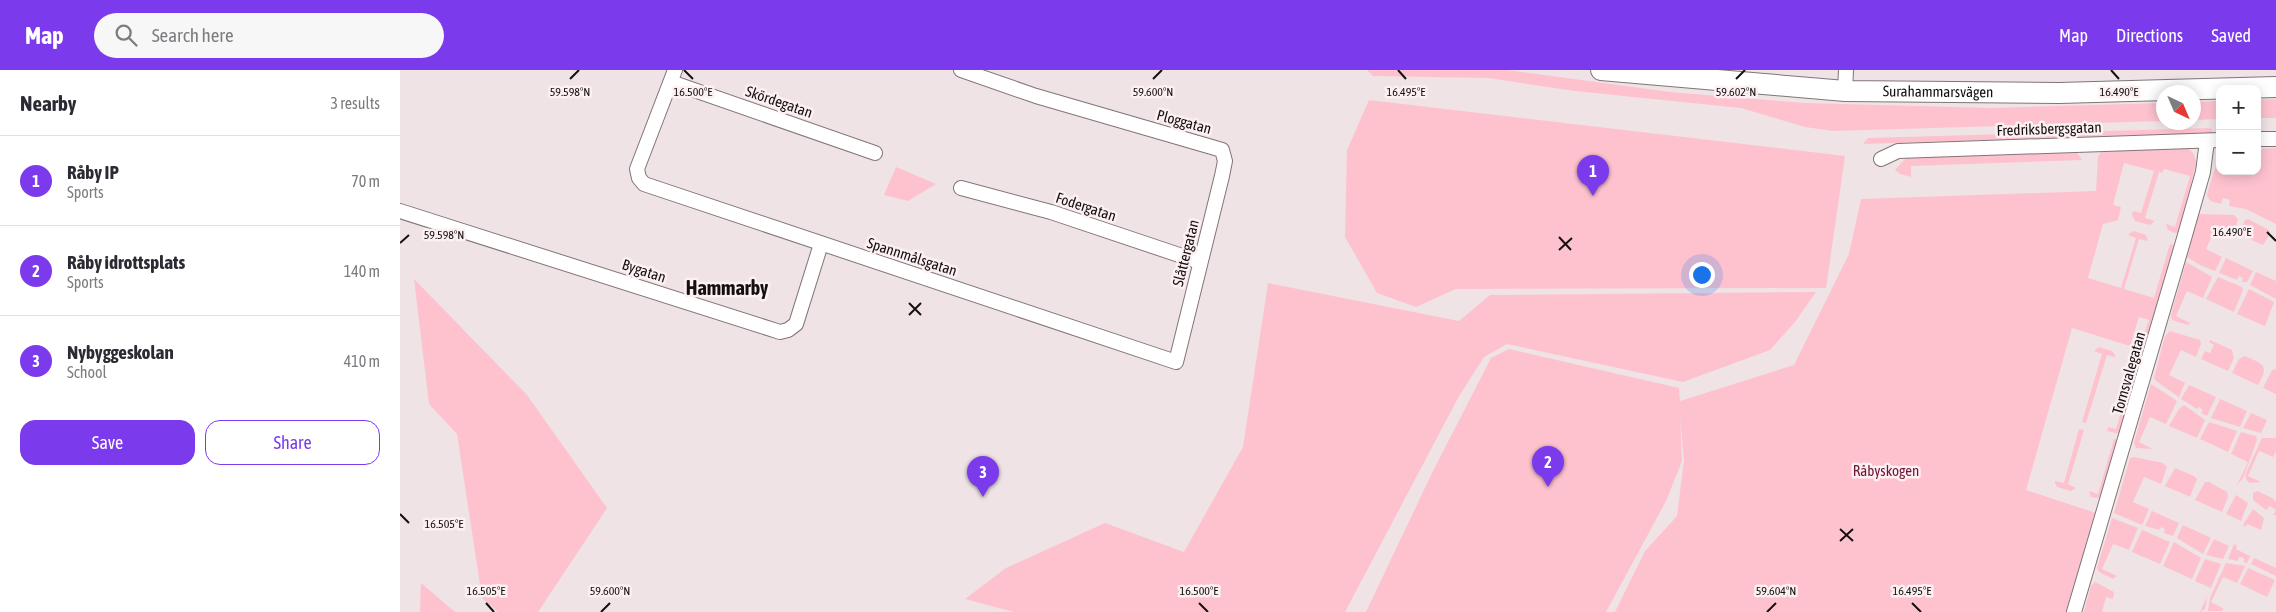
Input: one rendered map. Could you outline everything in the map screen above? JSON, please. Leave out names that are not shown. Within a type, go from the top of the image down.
[{"type":"main road","name":"Surahammarsvägen","points":[[1601,70],[1845,92],[2059,93],[2276,87]]},
{"type":"street","name":"Ploggatan","points":[[961,70],[1045,98],[1218,147],[1224,155]]},
{"type":"street","points":[[1845,92],[1846,70]]},
{"type":"street","name":"Skördegatan","points":[[673,76],[875,153]]},
{"type":"street","name":"Spannmålsgatan","points":[[673,76],[637,169],[639,177],[644,184],[1176,362],[1177,359]]},
{"type":"street","points":[[2261,139],[2276,139]]},
{"type":"street","name":"Fredriksbergsgatan","points":[[1882,159],[1898,151],[2214,141]]},
{"type":"street","name":"Tornsvalegatan","points":[[2074,612],[2203,172],[2214,141]]},
{"type":"street","name":"Slåttergatan","points":[[1177,359],[1222,176],[1224,155]]},
{"type":"street","name":"Fodergatan","points":[[961,188],[1051,212],[1200,262]]},
{"type":"street","name":"Bygatan","points":[[400,211],[780,332],[788,330],[796,324],[821,244]]},
{"type":"green space","points":[[1367,70],[1507,70],[1670,92],[1804,103],[1991,108],[2156,103],[2156,121],[1833,131],[1805,127],[1741,108],[1575,91],[1488,78],[1373,76]]},
{"type":"green space","points":[[2276,99],[2276,118],[2261,118],[2261,100]]},
{"type":"green space","points":[[1369,100],[1845,156],[1826,288],[1456,289],[1416,307],[1377,293],[1345,237],[1347,150]]},
{"type":"green space","points":[[2216,101],[2216,119],[2201,120],[2201,102]]},
{"type":"green space","points":[[2201,128],[2212,129],[2212,133],[1863,144],[1868,138],[2156,130],[2201,130]]},
{"type":"green space","name":"Råbyskogen","points":[[2184,147],[2193,153],[2196,164],[2179,232],[2175,233],[2168,230],[2166,224],[2175,227],[2190,176],[2164,169],[2162,173],[2159,172],[2145,218],[2155,221],[2150,225],[2135,221],[2132,215],[2133,211],[2141,213],[2154,171],[2124,163],[2113,205],[2121,207],[2118,220],[2103,224],[2088,278],[2121,288],[2136,238],[2128,235],[2133,231],[2146,235],[2148,241],[2139,239],[2124,289],[2154,298],[2170,244],[2174,245],[2146,344],[2144,346],[2141,343],[2149,320],[2139,317],[2130,346],[2072,328],[2026,490],[2096,513],[2068,612],[1615,612],[1645,551],[1677,516],[1684,460],[1680,417],[1682,461],[1666,501],[1606,612],[1366,612],[1432,473],[1491,358],[1509,349],[1679,388],[1680,401],[1794,365],[1849,254],[1861,199],[2096,191],[2098,157],[2101,152]]},
{"type":"green space","points":[[2276,148],[2276,224],[2246,209],[2229,206],[2230,200],[2223,198],[2221,204],[2212,201],[2207,194],[2216,165],[2216,175],[2261,175],[2261,149]]},
{"type":"green space","points":[[2076,151],[2082,160],[1911,166],[1911,177],[1900,174],[1895,170],[1906,158],[1913,156]]},
{"type":"green space","points":[[896,167],[936,184],[908,201],[884,195]]},
{"type":"green space","points":[[2198,215],[2234,215],[2238,219],[2234,232],[2217,225],[2206,249],[2222,257],[2215,271],[2187,257]]},
{"type":"green space","points":[[2248,219],[2269,230],[2270,234],[2263,245],[2238,234],[2245,220]]},
{"type":"green space","points":[[2226,258],[2253,271],[2247,282],[2242,282],[2243,278],[2239,276],[2237,280],[2219,273]]},
{"type":"green space","points":[[2186,262],[2212,277],[2203,298],[2187,291],[2176,316],[2190,323],[2188,325],[2172,320],[2171,315]]},
{"type":"green space","points":[[2256,272],[2276,281],[2276,299],[2250,285]]},
{"type":"green space","points":[[2218,277],[2242,287],[2243,290],[2234,312],[2206,299]]},
{"type":"green space","points":[[414,279],[527,395],[607,508],[538,612],[498,612],[482,598],[457,434],[429,404]]},
{"type":"green space","points":[[1268,283],[1459,321],[1490,295],[1816,292],[1795,322],[1770,350],[1683,382],[1507,344],[1484,357],[1458,398],[1345,612],[1014,612],[965,599],[1006,568],[1105,523],[1184,552],[1243,447]]},
{"type":"green space","points":[[2249,289],[2274,302],[2265,326],[2237,314]]},
{"type":"green space","points":[[2170,331],[2200,340],[2201,344],[2196,357],[2181,350],[2169,375],[2185,383],[2179,397],[2154,378],[2165,336]]},
{"type":"green space","points":[[2210,340],[2232,350],[2234,358],[2228,371],[2201,359],[2205,351],[2210,353],[2214,345],[2209,342]]},
{"type":"green space","points":[[2099,347],[2112,351],[2115,357],[2107,355],[2086,423],[2082,422],[2102,354],[2094,351]]},
{"type":"green space","points":[[2245,356],[2263,366],[2264,373],[2258,385],[2232,373],[2239,359]]},
{"type":"green space","points":[[2131,358],[2137,359],[2139,367],[2120,434],[2107,431],[2108,427],[2116,429],[2135,365],[2128,362]]},
{"type":"green space","points":[[2276,369],[2276,394],[2263,388],[2272,370]]},
{"type":"green space","points":[[2151,384],[2177,401],[2166,424],[2150,417],[2139,442],[2153,449],[2136,448],[2134,443]]},
{"type":"green space","points":[[2189,385],[2216,397],[2207,416],[2201,413],[2203,410],[2199,407],[2197,409],[2181,399]]},
{"type":"green space","points":[[2220,399],[2247,411],[2240,427],[2211,418]]},
{"type":"green space","points":[[2184,405],[2205,420],[2197,438],[2169,426],[2179,409]]},
{"type":"green space","points":[[2251,413],[2267,420],[2261,433],[2243,428]]},
{"type":"green space","points":[[2209,422],[2237,431],[2228,452],[2200,439]]},
{"type":"green space","points":[[2079,429],[2084,430],[2068,484],[2076,488],[2071,491],[2057,487],[2055,481],[2064,483]]},
{"type":"green space","points":[[2241,432],[2256,436],[2257,440],[2243,478],[2237,485],[2248,462],[2231,454]]},
{"type":"green space","points":[[2262,438],[2276,438],[2276,451],[2273,457],[2259,451],[2248,476],[2261,482],[2250,483],[2245,475]]},
{"type":"green space","points":[[2114,439],[2119,440],[2102,495],[2098,498],[2091,497],[2089,491],[2098,494]]},
{"type":"green space","points":[[2134,457],[2163,463],[2167,467],[2161,484],[2144,477],[2133,502],[2149,509],[2142,525],[2114,513],[2130,458]]},
{"type":"green space","points":[[2175,468],[2197,479],[2190,497],[2165,486]]},
{"type":"green space","points":[[2205,482],[2209,482],[2227,492],[2228,497],[2222,512],[2195,500]]},
{"type":"green space","points":[[2258,491],[2276,502],[2276,510],[2270,506],[2266,510],[2253,500],[2253,493]]},
{"type":"green space","points":[[2236,495],[2248,503],[2241,521],[2226,514]]},
{"type":"green space","points":[[2253,509],[2264,518],[2261,530],[2247,524],[2246,527],[2243,525]]},
{"type":"green space","points":[[2152,511],[2179,523],[2173,536],[2164,533],[2165,529],[2161,527],[2159,530],[2145,526]]},
{"type":"green space","points":[[2112,518],[2138,528],[2129,550],[2113,544],[2102,569],[2117,576],[2113,579],[2099,572],[2097,568]]},
{"type":"green space","points":[[2183,525],[2211,538],[2203,554],[2177,538]]},
{"type":"green space","points":[[2142,530],[2170,542],[2160,564],[2132,552]]},
{"type":"green space","points":[[2214,539],[2229,546],[2223,559],[2206,555]]},
{"type":"green space","points":[[2174,542],[2201,558],[2192,579],[2163,566]]},
{"type":"green space","points":[[2234,544],[2237,546],[2236,549],[2250,556],[2247,563],[2244,562],[2244,558],[2239,557],[2238,561],[2228,559]]},
{"type":"green space","points":[[2254,558],[2276,568],[2276,576],[2251,564]]},
{"type":"green space","points":[[2205,559],[2221,564],[2211,588],[2195,581]]},
{"type":"green space","points":[[2226,563],[2245,566],[2237,583],[2223,577],[2211,602],[2224,609],[2221,611],[2208,611],[2210,598]]},
{"type":"green space","points":[[2248,568],[2275,580],[2267,597],[2240,584]]},
{"type":"green space","points":[[2095,582],[2114,592],[2113,599],[2106,597],[2102,612],[2084,612],[2091,586]]},
{"type":"green space","points":[[421,583],[455,612],[420,612]]},
{"type":"green space","points":[[2207,597],[2205,609],[2200,612]]},
{"type":"place","name":"Råby IP","points":[[1593,196]]},
{"type":"place","name":"Råby idrottsplats","points":[[1548,487]]},
{"type":"place","name":"Nybyggeskolan","points":[[983,497]]},
{"type":"district","name":"Hammarby","points":[[727,288]]}]
